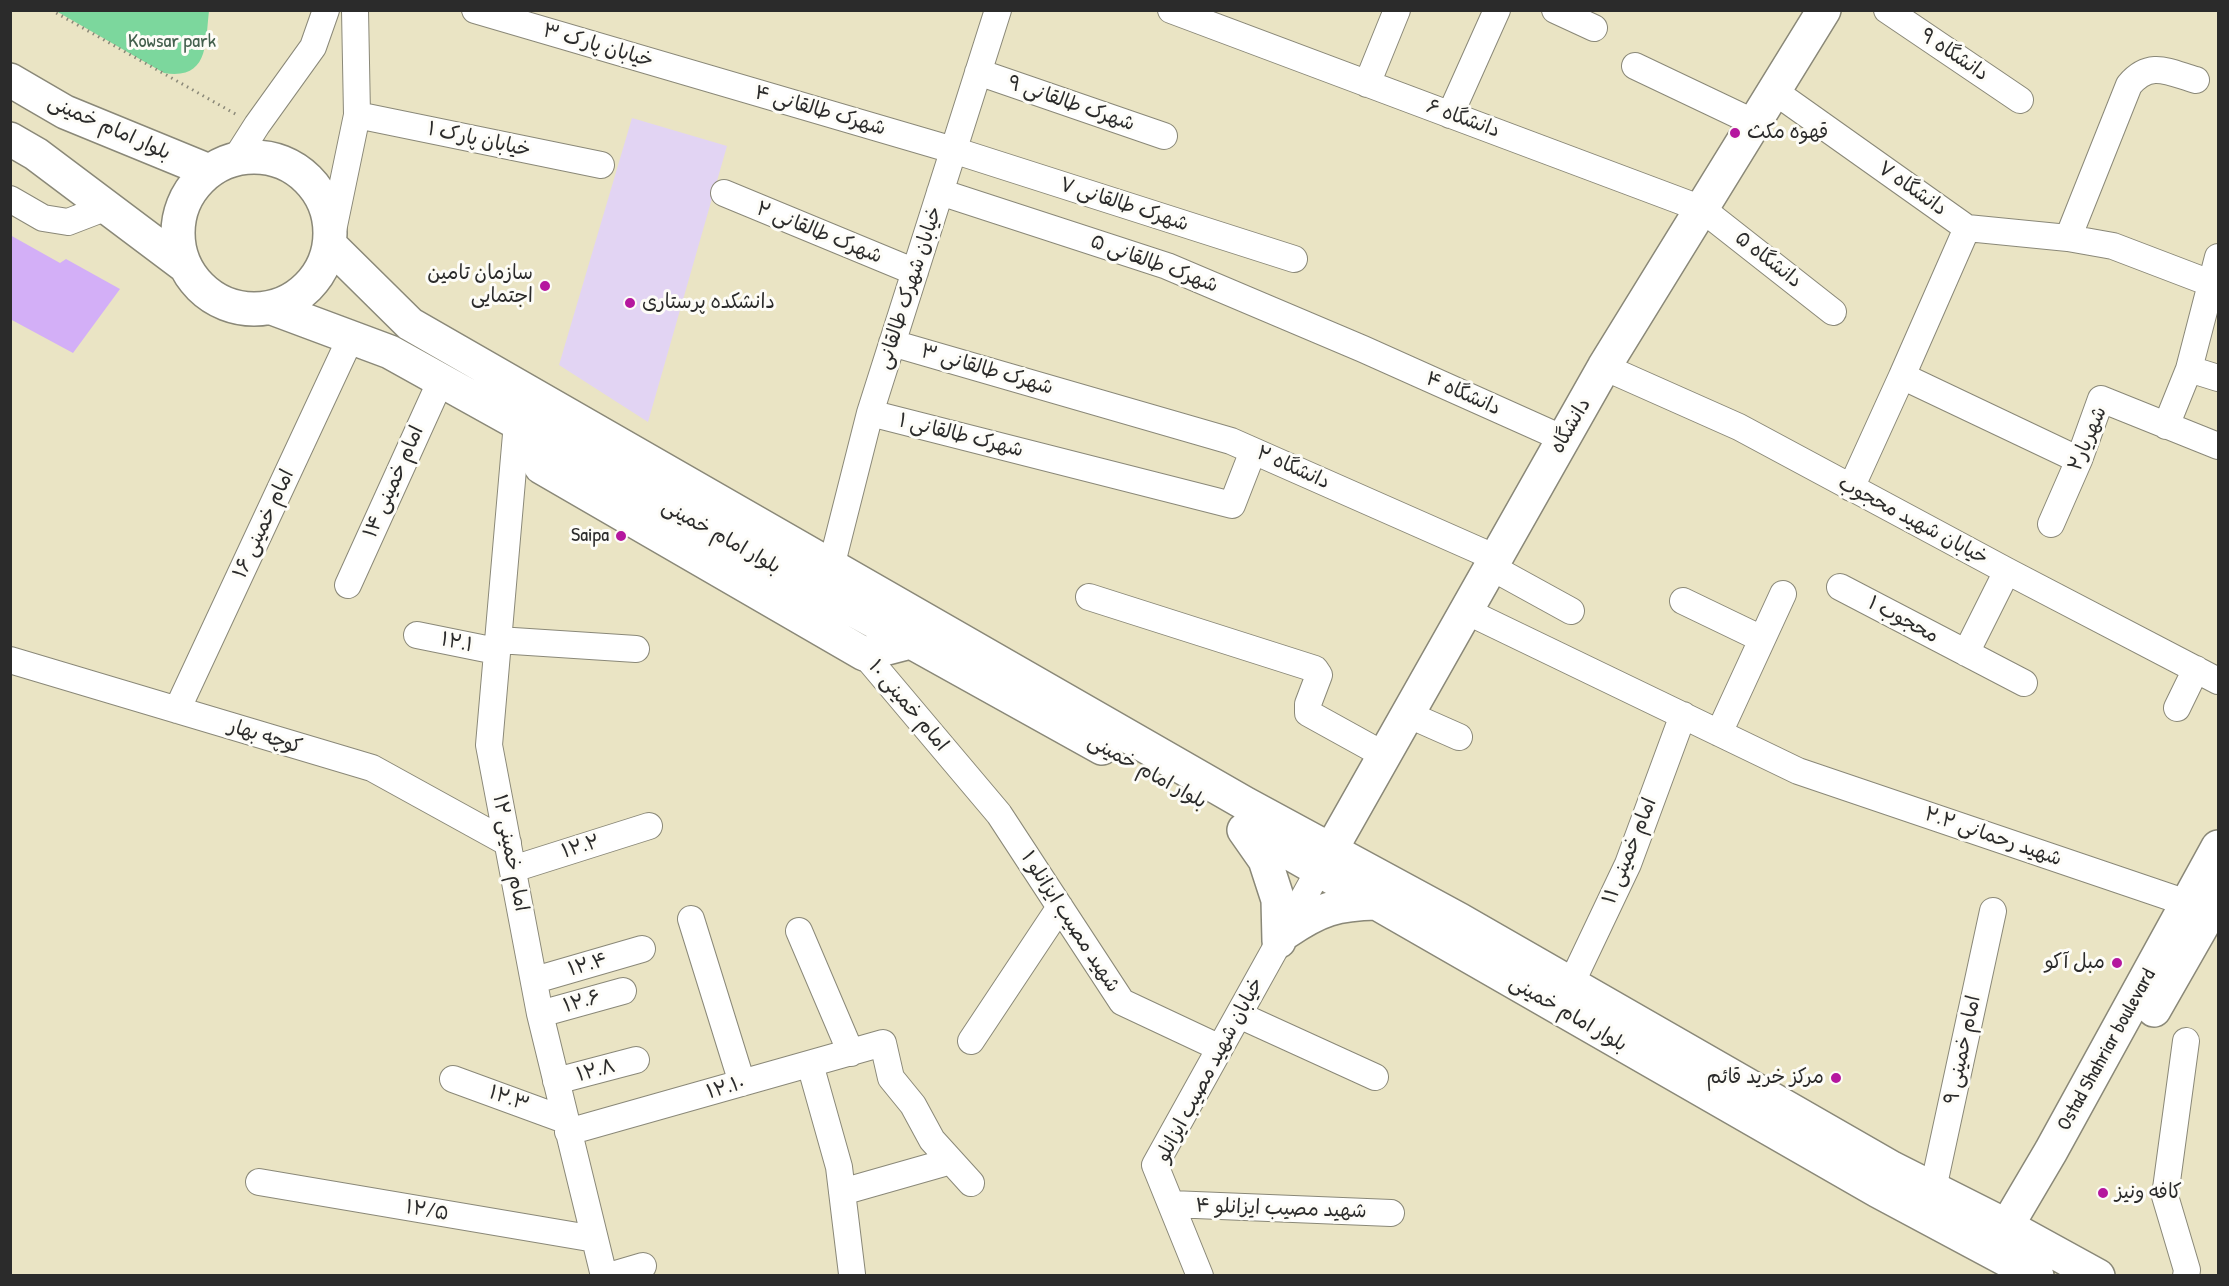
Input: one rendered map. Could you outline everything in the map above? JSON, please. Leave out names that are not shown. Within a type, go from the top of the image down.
[{"type":"main road","name":"دانشگاه","points":[[1325,860],[1605,368],[1822,11]]},
{"type":"main road","name":"بلوار امام خمینی","points":[[10,80],[65,112],[223,164]]},
{"type":"main road","points":[[10,139],[36,153],[184,266],[200,287],[221,302],[246,309],[272,308],[299,296],[320,274],[330,245],[329,215],[317,188],[295,168],[267,157],[223,164],[190,190],[179,214],[177,240],[184,266]]},
{"type":"main road","name":"بلوار امام خمینی","points":[[330,245],[410,324],[810,587],[1246,804],[1325,860],[1377,903],[1878,1191],[2011,1254]]},
{"type":"main road","name":"بلوار امام خمینی","points":[[272,308],[390,352],[1242,826],[1460,920],[1892,1168],[1933,1189],[2011,1254]]},
{"type":"main road","points":[[810,587],[864,654],[910,642]]},
{"type":"main road","points":[[1242,826],[1265,860],[1278,900],[1282,937]]},
{"type":"main road","name":"Ostad Shahriar boulevard","points":[[2011,1254],[2203,901],[2218,847]]},
{"type":"main road","points":[[1282,937],[1313,914],[1344,904],[1377,903]]},
{"type":"main road","points":[[2011,1254],[2098,1275]]},
{"type":"street","points":[[223,164],[257,125],[313,47],[326,10]]},
{"type":"street","points":[[330,245],[357,115],[355,10]]},
{"type":"street","name":"خیابان پارک ۳","points":[[475,10],[686,72]]},
{"type":"street","name":"خیابان شهرک طالقانی","points":[[810,587],[870,413],[998,10]]},
{"type":"street","name":"دانشگاه ۶","points":[[1172,10],[1702,208]]},
{"type":"street","points":[[1368,84],[1397,10]]},
{"type":"street","points":[[1450,115],[1497,10]]},
{"type":"street","points":[[1555,10],[1594,28]]},
{"type":"street","name":"دانشگاه ۹","points":[[1887,10],[2020,100]]},
{"type":"street","points":[[1635,66],[1755,123]]},
{"type":"street","points":[[2068,238],[2129,85],[2138,74],[2154,68],[2196,80]]},
{"type":"street","name":"شهرک طالقانی ۴","points":[[686,72],[953,150]]},
{"type":"street","name":"شهرک طالقانی ۹","points":[[978,72],[1164,136]]},
{"type":"street","name":"دانشگاه ۷","points":[[1774,91],[1967,228],[2068,238],[2113,246],[2210,282]]},
{"type":"street","name":"خیابان پارک ۱","points":[[357,115],[601,165]]},
{"type":"street","name":"شهرک طالقانی ۷","points":[[953,150],[1294,259]]},
{"type":"street","name":"شهرک طالقانی ۵","points":[[940,192],[1167,266],[1363,349]]},
{"type":"street","name":"شهرک طالقانی ۲","points":[[724,193],[915,272]]},
{"type":"street","points":[[10,199],[43,218],[68,222],[107,207]]},
{"type":"street","name":"دانشگاه ۵","points":[[1702,208],[1833,312]]},
{"type":"street","points":[[1851,488],[1967,228]]},
{"type":"street","points":[[2166,426],[2189,369],[2218,257]]},
{"type":"street","name":"امام خمینی ۱۶","points":[[177,710],[351,337]]},
{"type":"street","name":"شهرک طالقانی ۳","points":[[892,343],[1082,398]]},
{"type":"street","name":"دانشگاه ۴","points":[[1363,349],[1564,439]]},
{"type":"street","name":"خیابان شهید محجوب","points":[[1605,368],[1739,427],[2218,681]]},
{"type":"street","points":[[2189,369],[2218,378]]},
{"type":"street","points":[[1902,376],[2079,460]]},
{"type":"street","name":"امام خمینی ۱۴","points":[[348,585],[441,380]]},
{"type":"street","name":"دانشگاه ۲","points":[[1082,398],[1231,441],[1494,562],[1571,611]]},
{"type":"street","name":"شهریار۲","points":[[2051,524],[2079,460],[2101,399],[2218,446]]},
{"type":"street","name":"شهرک طالقانی ۱","points":[[870,413],[1232,505],[1253,451]]},
{"type":"street","name":"امام خمینی ۱۲","points":[[517,423],[489,745],[540,1014],[604,1275]]},
{"type":"street","points":[[1966,653],[2007,571]]},
{"type":"street","name":"محجوب ۱","points":[[1840,586],[2024,683]]},
{"type":"street","points":[[1719,733],[1783,594]]},
{"type":"street","points":[[1089,597],[1315,669],[1319,675],[1308,704],[1308,713],[1384,755]]},
{"type":"street","points":[[1683,601],[1762,639]]},
{"type":"street","name":"شهید رحمانی ۲.۲","points":[[1466,611],[1798,771],[2203,901]]},
{"type":"street","name":"۱۲.۱","points":[[417,635],[497,646],[636,649]]},
{"type":"street","name":"امام خمینی ۱۰","points":[[864,654],[951,758]]},
{"type":"street","name":"کوچه بهار","points":[[10,660],[372,768],[508,843]]},
{"type":"street","points":[[2177,708],[2196,669]]},
{"type":"street","points":[[1407,714],[1459,737]]},
{"type":"street","name":"امام خمینی ۱۱","points":[[1571,984],[1628,864],[1683,715]]},
{"type":"street","name":"شهید مصیب ایزانلو ۱","points":[[951,758],[999,814],[1122,1002],[1220,1048]]},
{"type":"street","name":"۱۲.۲","points":[[513,869],[649,826]]},
{"type":"street","name":"خیابان شهید مصیب ایزانلو","points":[[1200,1275],[1155,1165],[1325,860]]},
{"type":"street","points":[[972,1041],[1060,907]]},
{"type":"street","name":"امام خمینی ۹","points":[[1933,1189],[1993,911]]},
{"type":"street","points":[[691,919],[742,1083]]},
{"type":"street","points":[[799,931],[851,1053]]},
{"type":"street","name":"۱۲.۴","points":[[535,980],[642,949]]},
{"type":"street","name":"۱۲.۶","points":[[540,1014],[623,991]]},
{"type":"street","points":[[1239,1015],[1375,1077]]},
{"type":"street","points":[[2186,1041],[2165,1196],[2187,1270],[2186,1275]]},
{"type":"street","name":"۱۲.۱۰","points":[[566,1126],[742,1083],[883,1044],[891,1078],[913,1105],[932,1140],[951,1161]]},
{"type":"street","name":"۱۲.۸","points":[[556,1081],[636,1060]]},
{"type":"street","points":[[810,1064],[839,1167],[852,1274]]},
{"type":"street","name":"۱۲.۳","points":[[453,1079],[566,1126]]},
{"type":"street","points":[[842,1192],[951,1161],[971,1183]]},
{"type":"street","name":"۱۲/۵","points":[[259,1182],[595,1239]]},
{"type":"street","name":"شهید مصیب ایزانلو ۴","points":[[1171,1204],[1391,1213]]},
{"type":"street","points":[[609,1275],[643,1266]]},
{"type":"path","points":[[51,10],[257,125]]},
{"type":"shaded area","name":"دانشکده پرستاری","points":[[632,118],[727,146],[648,422],[559,365]]},
{"type":"green space","name":"Kowsar park","points":[[56,11],[209,11],[205,47],[197,65],[189,71],[179,74],[164,73]]},
{"type":"building","points":[[10,235],[60,263],[66,259],[120,289],[73,353],[10,319]]},
{"type":"place","name":"قهوه مکث","points":[[1735,133]]},
{"type":"place","name":"سازمان تامین اجتمایی","points":[[545,286]]},
{"type":"place","name":"دانشکده پرستاری","points":[[630,303]]},
{"type":"place","name":"Saipa","points":[[621,536]]},
{"type":"place","name":"مبل آکو","points":[[2117,963]]},
{"type":"place","name":"مرکز خرید قائم","points":[[1836,1078]]},
{"type":"place","name":"کافه ونیز","points":[[2103,1193]]}]
